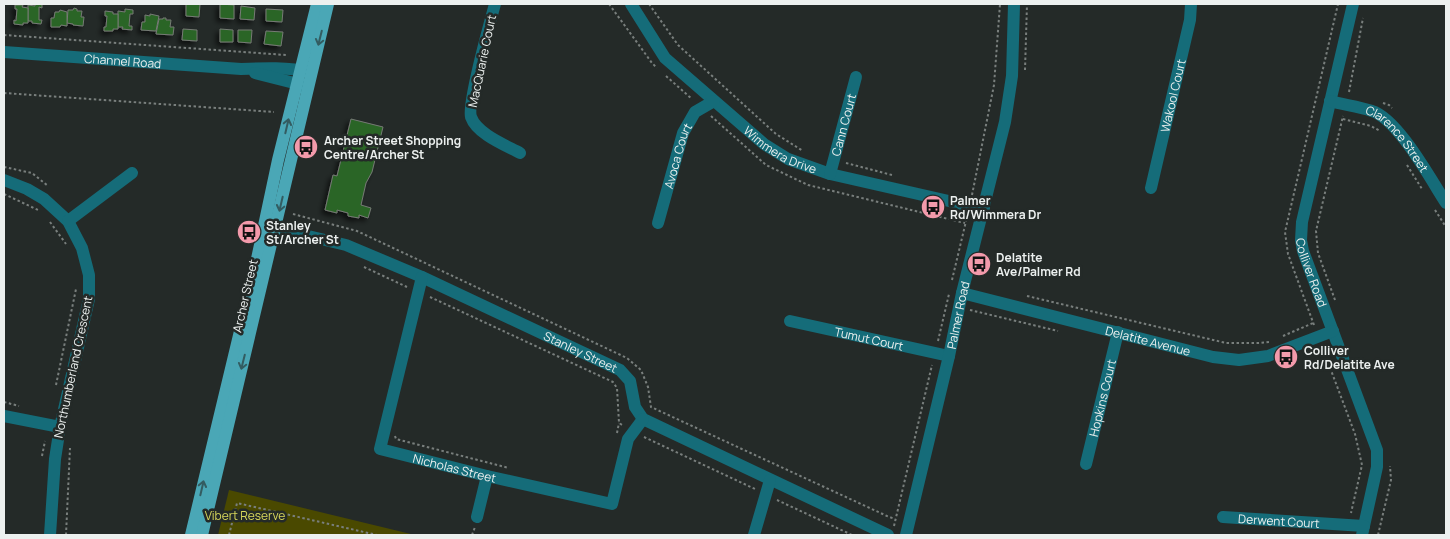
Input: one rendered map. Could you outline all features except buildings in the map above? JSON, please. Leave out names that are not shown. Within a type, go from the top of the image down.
[{"type":"main road","name":"Archer Street","points":[[306,71],[317,4]]},
{"type":"main road","name":"Archer Street","points":[[191,535],[200,526],[302,86],[328,4]]},
{"type":"street","name":"MacQuarie Court","points":[[495,4],[472,99],[471,117],[481,132],[520,153]]},
{"type":"street","name":"Wimmera Drive","points":[[631,4],[666,58],[764,144],[788,160],[830,174],[984,209]]},
{"type":"street","name":"Palmer Road","points":[[906,535],[949,356],[962,293],[1007,113],[1012,76],[1014,4]]},
{"type":"street","name":"Wakool Court","points":[[1152,188],[1190,20],[1191,4]]},
{"type":"street","name":"Colliver Road","points":[[1353,4],[1301,233],[1303,251],[1377,450],[1377,467],[1363,531]]},
{"type":"street","name":"Channel Road","points":[[4,52],[306,71]]},
{"type":"street","name":"Channel Road","points":[[240,68],[302,86]]},
{"type":"street","name":"Cann Court","points":[[830,174],[856,76]]},
{"type":"street","name":"Avoca Court","points":[[658,223],[683,133],[695,112],[714,101]]},
{"type":"street","name":"Clarence Street","points":[[1330,102],[1373,111],[1390,122],[1405,140],[1441,207]]},
{"type":"street","points":[[68,221],[132,173]]},
{"type":"street","name":"Northumberland Crescent","points":[[4,180],[27,189],[44,199],[68,221],[82,248],[90,274],[89,299],[54,426],[55,459],[50,535]]},
{"type":"street","name":"Stanley Street","points":[[270,227],[346,245],[422,277],[620,370],[630,381],[635,407],[643,419]]},
{"type":"street","name":"Nicholas Street","points":[[422,277],[380,449],[487,476],[612,504],[628,439],[643,419]]},
{"type":"street","name":"Delatite Avenue","points":[[962,293],[1213,357],[1239,360],[1268,356],[1333,331]]},
{"type":"street","name":"Tumut Court","points":[[790,321],[949,356]]},
{"type":"street","name":"Hopkins Court","points":[[1086,464],[1118,332]]},
{"type":"street","points":[[4,416],[54,426]]},
{"type":"street","points":[[643,419],[770,480],[891,531]]},
{"type":"street","points":[[477,517],[487,476]]},
{"type":"street","points":[[754,535],[770,480]]},
{"type":"street","name":"Derwent Court","points":[[1223,517],[1363,531]]},
{"type":"path","points":[[649,4],[678,45],[776,134],[805,152]]},
{"type":"path","points":[[891,531],[978,170],[994,85],[1000,4]]},
{"type":"path","points":[[1338,307],[1318,253],[1316,231],[1346,106],[1364,13]]},
{"type":"path","points":[[4,35],[286,55]]},
{"type":"path","points":[[4,93],[274,112]]},
{"type":"path","points":[[1343,119],[1371,126],[1383,133]]},
{"type":"path","points":[[834,160],[898,177]]},
{"type":"path","points":[[1404,161],[1425,194]]},
{"type":"path","points":[[4,194],[44,214]]},
{"type":"path","points":[[1441,207],[1446,227]]},
{"type":"path","points":[[49,221],[69,249]]},
{"type":"path","points":[[361,265],[613,382],[617,388],[619,423],[615,440]]},
{"type":"path","points":[[56,386],[78,283]]},
{"type":"path","points":[[1024,296],[1226,344],[1272,342]]},
{"type":"path","points":[[1280,338],[1314,323]]},
{"type":"path","points":[[619,423],[852,535]]},
{"type":"path","points":[[42,461],[43,452],[54,426]]},
{"type":"path","points":[[394,431],[396,439],[517,470]]},
{"type":"path","points":[[1378,535],[1391,480],[1390,462]]},
{"type":"path","points":[[230,535],[237,503],[378,535]]},
{"type":"green space","name":"Vibert Reserve","points":[[229,490],[415,535],[218,535]]},
{"type":"place","name":"Archer Street Shopping Centre/Archer St","points":[[306,147]]},
{"type":"place","name":"Palmer Rd/Wimmera Dr","points":[[933,207]]},
{"type":"place","name":"Stanley St/Archer St","points":[[249,232]]},
{"type":"place","name":"Delatite Ave/Palmer Rd","points":[[979,264]]},
{"type":"place","name":"Colliver Rd/Delatite Ave","points":[[1286,357]]}]
